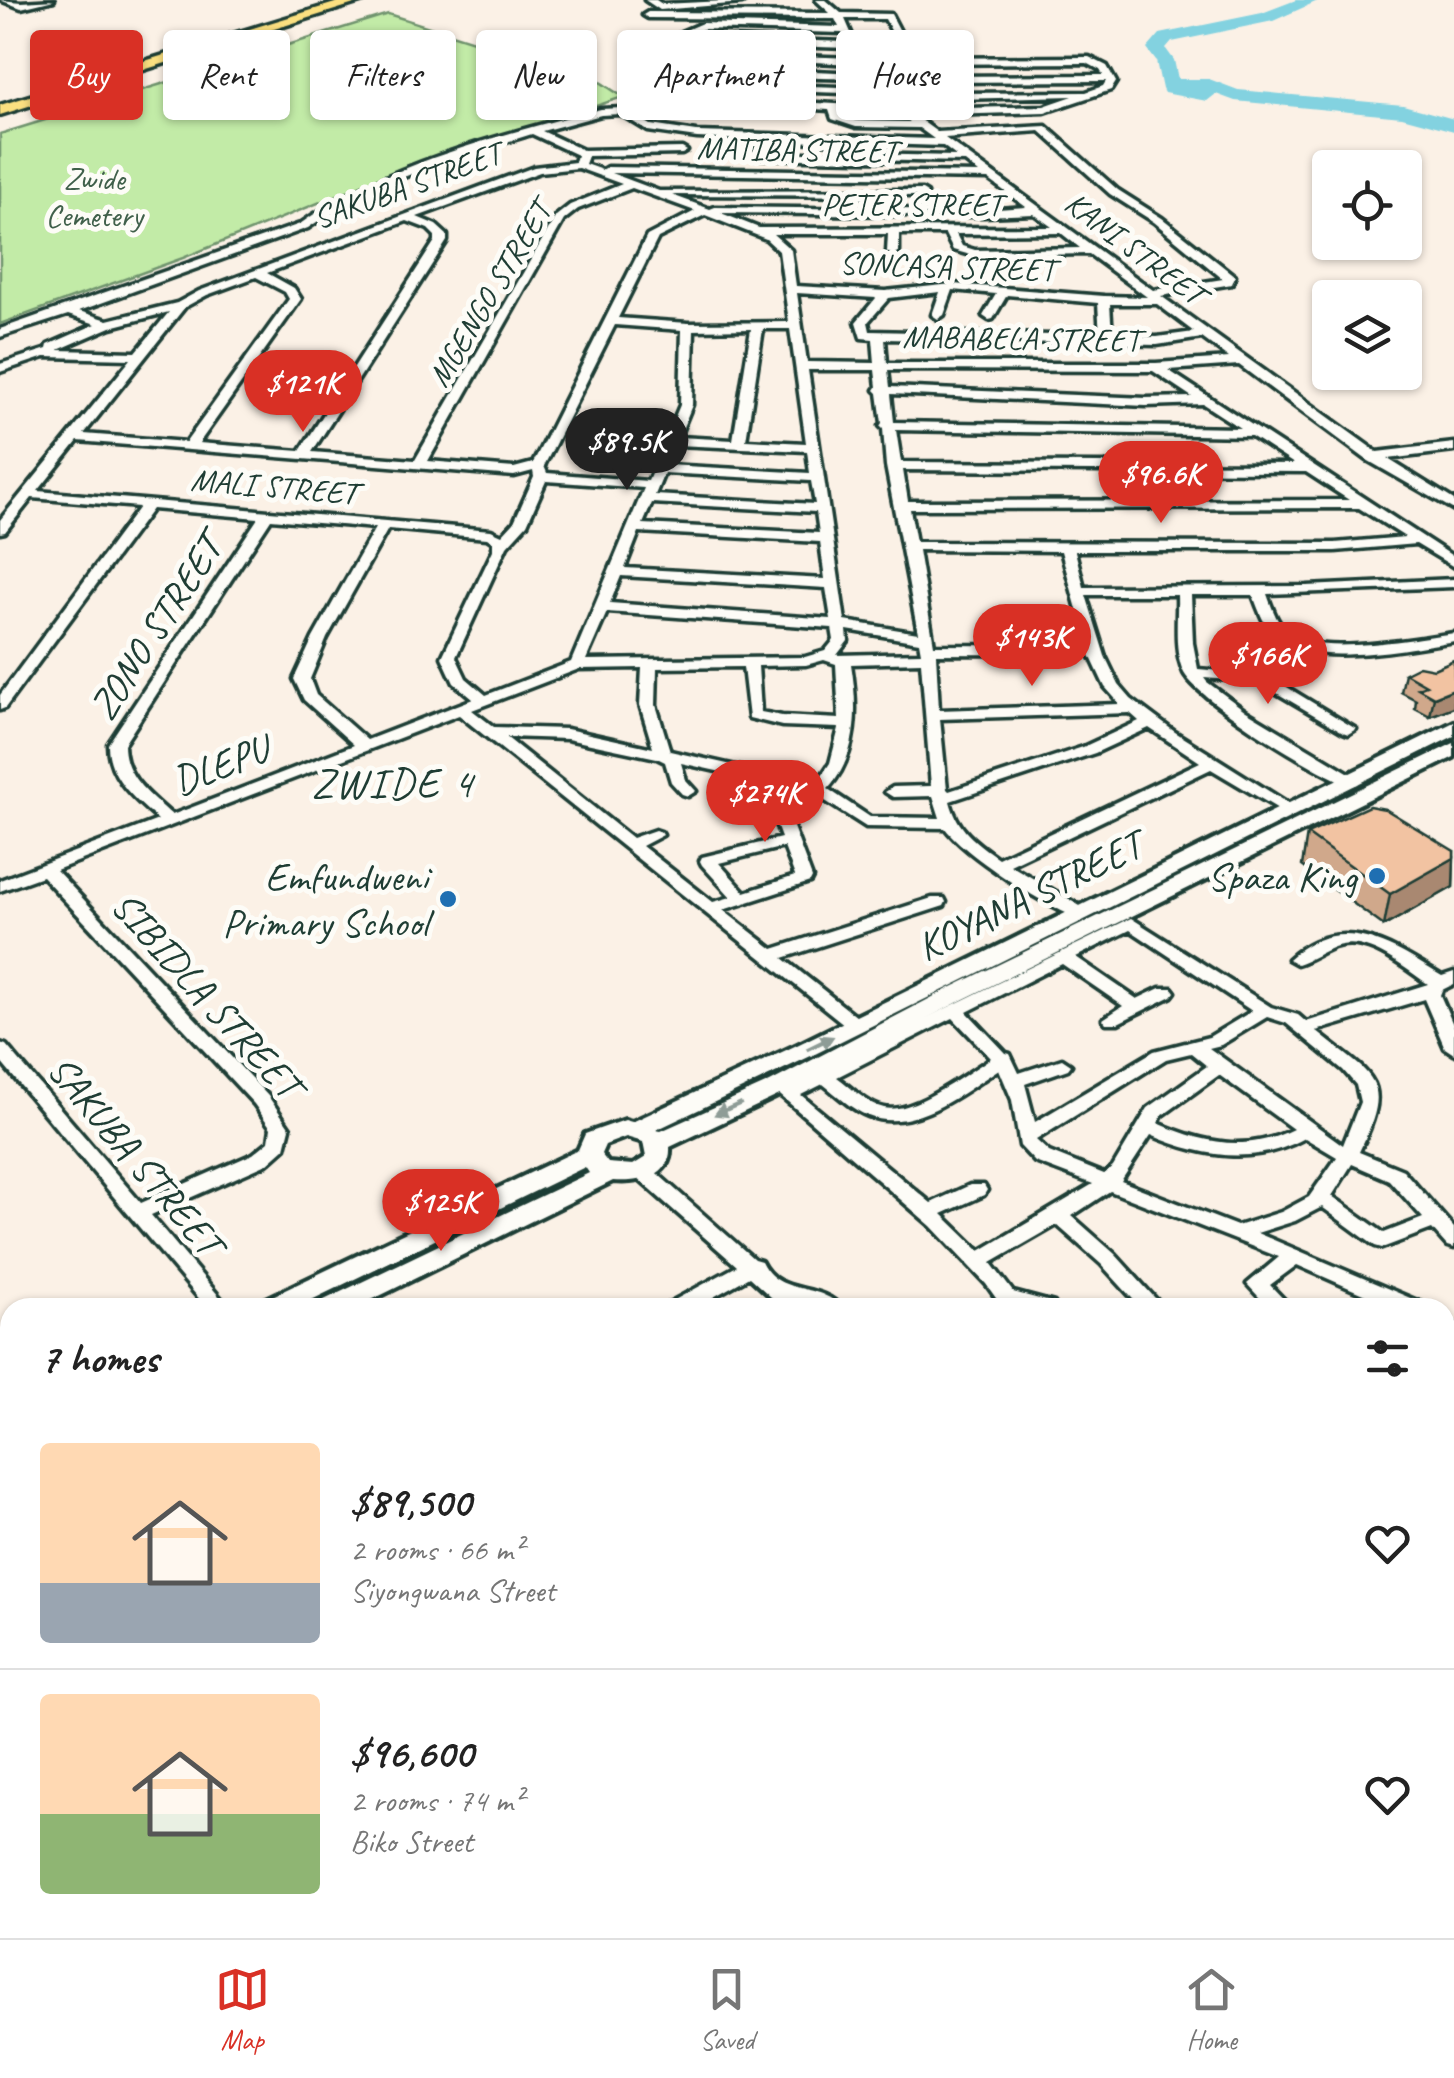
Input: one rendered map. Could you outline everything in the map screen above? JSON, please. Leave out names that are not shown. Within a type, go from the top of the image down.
[{"type":"main road","points":[[0,96],[318,0]]},
{"type":"main road","points":[[0,110],[360,0]]},
{"type":"main road","name":"KOYANA STREET","points":[[647,1136],[856,1025],[1291,810],[1355,798],[1454,728]]},
{"type":"main road","name":"KOYANA STREET","points":[[292,1298],[589,1155],[594,1140],[602,1134],[647,1136],[783,1090],[956,994],[1454,749]]},
{"type":"main road","points":[[352,1298],[608,1174],[644,1172],[658,1158],[647,1136]]},
{"type":"main road","points":[[589,1155],[592,1163],[608,1174]]},
{"type":"street","points":[[4,0],[21,4],[49,0]]},
{"type":"street","points":[[650,0],[657,7],[742,0]]},
{"type":"street","name":"KANI STREET","points":[[821,0],[839,16],[846,30]]},
{"type":"street","points":[[648,16],[888,16],[895,30]]},
{"type":"street","points":[[688,30],[846,30]]},
{"type":"street","points":[[974,61],[1089,60],[1104,68],[1110,78],[1110,86],[1045,109],[974,109]]},
{"type":"street","points":[[974,79],[1110,78]]},
{"type":"street","points":[[974,95],[1092,93]]},
{"type":"street","points":[[816,107],[836,107]]},
{"type":"street","points":[[832,107],[836,117],[850,123],[922,125]]},
{"type":"street","points":[[0,333],[304,226],[332,205],[535,132],[610,111],[622,111],[648,128],[676,132],[751,138],[943,139]]},
{"type":"street","name":"KANI STREET","points":[[915,120],[1372,457],[1454,506]]},
{"type":"street","name":"SONCASA STREET","points":[[791,289],[886,295],[948,287],[1104,300],[1156,297],[1228,282],[1229,276],[1158,220],[1114,192],[1042,128],[943,139]]},
{"type":"street","points":[[535,132],[581,159],[601,150],[682,151]]},
{"type":"street","points":[[676,132],[682,151],[681,171]]},
{"type":"street","points":[[751,138],[748,154],[970,159]]},
{"type":"street","points":[[815,139],[830,192],[828,211]]},
{"type":"street","name":"SAKUBA STREET","points":[[0,529],[181,304],[256,273],[548,165],[581,159],[601,172],[759,231]]},
{"type":"street","name":"MATIBA STREET","points":[[601,172],[992,176]]},
{"type":"street","points":[[915,176],[934,212]]},
{"type":"street","name":"MGENGO STREET","points":[[419,465],[560,218],[574,207],[633,184]]},
{"type":"street","points":[[659,193],[675,189],[922,193]]},
{"type":"street","points":[[484,700],[460,680],[448,657],[500,547],[520,524],[540,472],[653,236],[705,211],[1039,210]]},
{"type":"street","points":[[304,456],[441,241],[432,227],[406,217]]},
{"type":"street","points":[[304,226],[340,242]]},
{"type":"street","name":"PETER STREET","points":[[759,231],[1065,230]]},
{"type":"street","points":[[759,231],[785,250],[841,628],[841,642],[835,650],[806,661]]},
{"type":"street","points":[[893,252],[894,231]]},
{"type":"street","points":[[950,232],[957,248],[974,253],[1092,251]]},
{"type":"street","points":[[190,446],[294,299],[290,290],[256,273]]},
{"type":"street","points":[[938,315],[948,287]]},
{"type":"street","points":[[988,316],[1004,290]]},
{"type":"street","points":[[886,295],[862,322],[863,332],[875,337],[946,334],[1106,340],[1173,340],[1204,334]]},
{"type":"street","points":[[1056,312],[1066,296]]},
{"type":"street","points":[[1104,300],[1106,340]]},
{"type":"street","points":[[0,368],[44,353],[106,324],[181,304]]},
{"type":"street","points":[[68,311],[106,324]]},
{"type":"street","points":[[613,321],[688,327],[795,325]]},
{"type":"street","points":[[688,327],[686,405],[577,664],[843,660],[927,649],[1097,650]]},
{"type":"street","points":[[739,443],[757,327]]},
{"type":"street","points":[[875,337],[886,426],[927,649],[942,795],[949,823],[965,840],[999,864],[1080,914]]},
{"type":"street","points":[[44,353],[137,356]]},
{"type":"street","name":"MABABELA STREET","points":[[802,366],[1156,367],[1238,361]]},
{"type":"street","points":[[1156,367],[1454,564]]},
{"type":"street","points":[[881,390],[1160,403],[1202,400]]},
{"type":"street","points":[[886,426],[1216,435],[1250,432]]},
{"type":"street","points":[[74,436],[540,472],[651,492],[823,508]]},
{"type":"street","points":[[672,440],[814,447]]},
{"type":"street","points":[[1372,457],[1454,447]]},
{"type":"street","points":[[893,466],[1305,468]]},
{"type":"street","points":[[660,469],[820,476]]},
{"type":"street","name":"MALI STREET","points":[[30,494],[486,532],[496,536],[500,547]]},
{"type":"street","points":[[0,705],[149,503]]},
{"type":"street","points":[[901,505],[1359,504]]},
{"type":"street","name":"ZONO STREET","points":[[168,820],[120,772],[114,754],[116,744],[268,513]]},
{"type":"street","points":[[364,746],[309,697],[302,679],[304,668],[385,523]]},
{"type":"street","points":[[635,528],[827,538]]},
{"type":"street","points":[[910,546],[1335,547],[1414,540]]},
{"type":"street","points":[[1067,548],[1097,650],[1112,686],[1151,721],[1291,810]]},
{"type":"street","points":[[618,572],[833,584]]},
{"type":"street","points":[[1080,591],[1258,590],[1454,582]]},
{"type":"street","points":[[1184,589],[1192,673],[1218,698],[1355,798]]},
{"type":"street","points":[[1258,590],[1278,630],[1292,644],[1343,648],[1451,639]]},
{"type":"street","points":[[604,607],[841,628],[927,649]]},
{"type":"street","points":[[710,909],[802,881],[803,874],[782,826],[785,812],[819,790],[835,772],[848,698],[843,660]]},
{"type":"street","points":[[750,663],[754,715],[782,721],[845,724]]},
{"type":"street","name":"DLEPU","points":[[0,886],[577,664]]},
{"type":"street","points":[[650,665],[648,705],[678,782],[688,791]]},
{"type":"street","points":[[1192,673],[1262,678],[1348,729]]},
{"type":"street","points":[[932,715],[1133,708]]},
{"type":"street","points":[[461,709],[856,1025]]},
{"type":"street","points":[[1111,709],[1120,734]]},
{"type":"street","points":[[893,792],[942,795],[1073,756],[1151,721]]},
{"type":"street","points":[[490,732],[567,734],[819,790],[866,822],[949,823]]},
{"type":"street","points":[[999,864],[1214,762]]},
{"type":"street","points":[[629,844],[655,835]]},
{"type":"street","points":[[742,899],[704,856],[788,841]]},
{"type":"street","name":"SIBIDLA STREET","points":[[45,869],[261,1100],[281,1128],[278,1144],[260,1159],[139,1212]]},
{"type":"street","points":[[770,956],[938,902]]},
{"type":"street","points":[[783,1090],[823,1076],[1134,924],[1265,1011],[1292,1019],[1356,1074],[1370,1094],[1368,1111],[1321,1197],[1298,1211],[1236,1233]]},
{"type":"street","points":[[1297,959],[1334,941],[1355,939],[1380,948],[1442,984]]},
{"type":"street","points":[[1064,957],[1136,1008]]},
{"type":"street","points":[[1303,1029],[1442,984]]},
{"type":"street","points":[[1442,984],[1432,1000],[1454,1048]]},
{"type":"street","points":[[1112,1019],[1166,992]]},
{"type":"street","points":[[955,1010],[1004,1058],[1026,1114],[1030,1148],[1042,1157],[1392,1298]]},
{"type":"street","points":[[1026,1136],[1160,1056],[1197,1048],[1231,1033],[1265,1011]]},
{"type":"street","points":[[1197,1048],[1304,1131],[1346,1155],[1396,1175],[1454,1240]]},
{"type":"street","name":"SAKUBA STREET","points":[[0,1049],[211,1298]]},
{"type":"street","points":[[823,1076],[872,1110],[894,1115],[919,1107],[1004,1058]]},
{"type":"street","points":[[1016,1081],[1062,1065]]},
{"type":"street","points":[[977,1262],[1105,1184],[1129,1158],[1147,1126],[1168,1102],[1219,1066]]},
{"type":"street","points":[[783,1090],[927,1213],[1007,1298]]},
{"type":"street","points":[[1147,1126],[1196,1148],[1227,1152],[1272,1148],[1304,1131]]},
{"type":"street","points":[[644,1172],[787,1298]]},
{"type":"street","points":[[927,1213],[976,1190]]},
{"type":"street","points":[[1321,1197],[1382,1240],[1437,1220]]},
{"type":"street","points":[[1059,1215],[1145,1298]]},
{"type":"street","points":[[1271,1298],[1256,1284],[1295,1256]]},
{"type":"street","points":[[695,1298],[754,1266]]},
{"type":"green space","name":"Zwide Cemetery","points":[[388,14],[439,30],[336,30]]},
{"type":"green space","name":"Zwide Cemetery","points":[[456,35],[476,42],[476,120],[554,120],[372,181],[183,258],[0,324],[0,134],[45,120],[143,120],[143,90],[163,84],[163,120],[290,120],[290,44],[310,38],[310,120],[456,120]]},
{"type":"green space","name":"Zwide Cemetery","points":[[597,80],[617,93],[617,99],[597,106]]},
{"type":"building","points":[[1454,660],[1454,689],[1434,697],[1418,688],[1426,685],[1405,673],[1419,666],[1434,669]]},
{"type":"building","points":[[1369,806],[1385,809],[1454,851],[1454,858],[1390,894],[1307,834]]},
{"type":"waterway","points":[[1311,0],[1267,17],[1166,38],[1156,49],[1165,60],[1171,89],[1207,95],[1184,83],[1209,85],[1235,95],[1403,111],[1454,125]]},
{"type":"place","name":"Spaza King","points":[[1377,876]]},
{"type":"place","name":"Emfundweni Primary School","points":[[448,899]]},
{"type":"district","name":"ZWIDE 4","points":[[393,782]]}]
